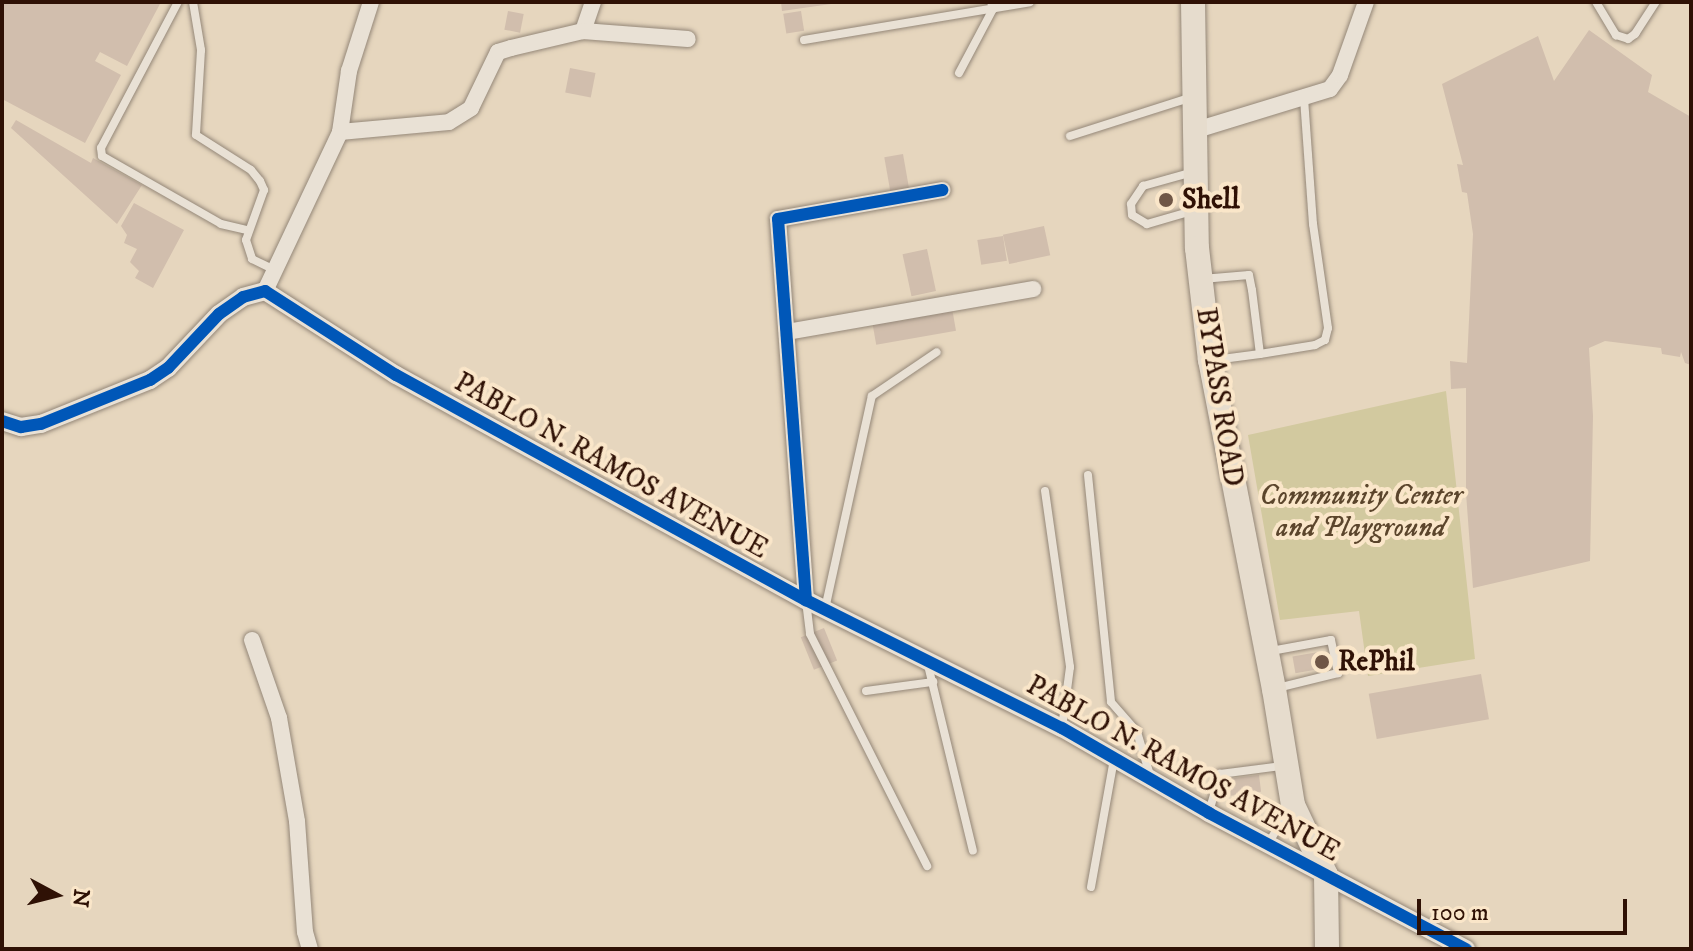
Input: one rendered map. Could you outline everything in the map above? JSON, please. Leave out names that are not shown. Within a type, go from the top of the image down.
[{"type":"main road","name":"BYPASS ROAD","points":[[1193,2],[1195,209],[1210,360],[1274,689],[1293,805],[1326,875]]},
{"type":"main road","points":[[1326,875],[1327,949]]},
{"type":"street","points":[[2,421],[21,427],[41,424],[150,380],[168,368],[219,314],[243,297],[265,291],[340,132],[349,71],[371,2]]},
{"type":"street","points":[[583,31],[593,2]]},
{"type":"street","points":[[1193,131],[1330,89],[1340,75],[1366,2]]},
{"type":"street","points":[[340,132],[449,122],[471,108],[498,52],[583,31],[688,39]]},
{"type":"street","points":[[806,600],[778,219],[942,190]]},
{"type":"street","points":[[787,332],[1033,289]]},
{"type":"street","name":"PABLO N. RAMOS AVENUE","points":[[265,291],[396,375],[806,600],[1062,728],[1209,813],[1269,842],[1466,949]]},
{"type":"street","points":[[252,640],[279,718],[297,821],[305,932],[310,949]]},
{"type":"lane","points":[[178,2],[101,148],[102,156],[221,224],[248,230]]},
{"type":"lane","points":[[193,2],[201,50],[196,135],[251,170],[260,181],[264,190],[246,240],[252,259],[276,271]]},
{"type":"lane","points":[[804,40],[1030,2]]},
{"type":"lane","points":[[1596,2],[1616,35],[1628,39],[1635,34],[1656,2]]},
{"type":"lane","points":[[959,73],[992,6]]},
{"type":"lane","points":[[1070,136],[1193,96]]},
{"type":"lane","points":[[1210,360],[1315,345],[1325,340],[1328,328],[1313,224],[1304,99]]},
{"type":"lane","points":[[1194,172],[1143,186],[1131,204],[1132,215],[1147,224],[1195,209]]},
{"type":"lane","points":[[1201,279],[1249,275],[1260,354]]},
{"type":"lane","points":[[825,609],[872,396],[937,352]]},
{"type":"lane","points":[[1088,475],[1111,702],[1137,732],[1151,780]]},
{"type":"lane","points":[[1045,491],[1070,667],[1062,728]]},
{"type":"lane","points":[[806,600],[810,634],[927,866]]},
{"type":"lane","points":[[1266,652],[1331,640],[1338,673],[1274,689]]},
{"type":"lane","points":[[927,661],[973,851]]},
{"type":"lane","points":[[866,691],[933,682]]},
{"type":"lane","points":[[1091,887],[1114,758]]},
{"type":"lane","points":[[1209,813],[1220,774],[1287,765]]},
{"type":"lane","points":[[1269,842],[1293,805]]},
{"type":"green space","name":"Community Center and Playground","points":[[1446,391],[1475,659],[1368,676],[1359,611],[1280,620],[1248,435]]},
{"type":"building","points":[[2,2],[161,2],[127,66],[100,52],[95,61],[121,75],[85,143],[2,99]]},
{"type":"building","points":[[781,2],[830,2],[831,4],[782,11]]},
{"type":"building","points":[[508,11],[524,14],[520,33],[504,30]]},
{"type":"building","points":[[801,11],[804,31],[786,34],[783,14]]},
{"type":"building","points":[[1589,30],[1652,75],[1648,92],[1691,117],[1691,365],[1685,363],[1681,352],[1680,357],[1662,354],[1661,348],[1605,341],[1589,348],[1593,416],[1590,561],[1473,588],[1466,493],[1466,388],[1451,389],[1450,361],[1467,363],[1473,234],[1467,193],[1462,192],[1457,164],[1463,165],[1442,84],[1538,36],[1554,81]]},
{"type":"building","points":[[570,68],[596,73],[591,98],[565,93]]},
{"type":"building","points":[[16,120],[91,163],[93,158],[142,185],[117,224],[11,128]]},
{"type":"building","points":[[903,154],[909,188],[890,192],[884,157]]},
{"type":"building","points":[[134,203],[184,230],[153,288],[135,278],[139,271],[130,262],[137,249],[124,243],[127,235],[121,226]]},
{"type":"building","points":[[1044,226],[1050,255],[1009,264],[1003,235]]},
{"type":"building","points":[[1003,236],[1007,261],[981,265],[977,240]]},
{"type":"building","points":[[927,249],[936,291],[911,296],[903,254]]},
{"type":"building","points":[[952,308],[956,331],[876,345],[872,322]]},
{"type":"building","points":[[824,628],[837,660],[814,670],[801,637]]},
{"type":"building","points":[[1324,651],[1327,668],[1295,673],[1292,657]]},
{"type":"building","points":[[1481,674],[1489,719],[1377,739],[1369,694]]},
{"type":"building","points":[[1259,775],[1261,792],[1230,796],[1228,779]]},
{"type":"cycle path","points":[[806,600],[778,219],[942,190]]},
{"type":"cycle path","points":[[2,421],[21,427],[41,424],[150,380],[168,368],[219,314],[243,297],[265,291],[396,375],[806,600],[1062,728],[1209,813],[1466,949]]},
{"type":"place","name":"Shell","points":[[1166,200]]},
{"type":"place","name":"RePhil","points":[[1322,662]]}]
